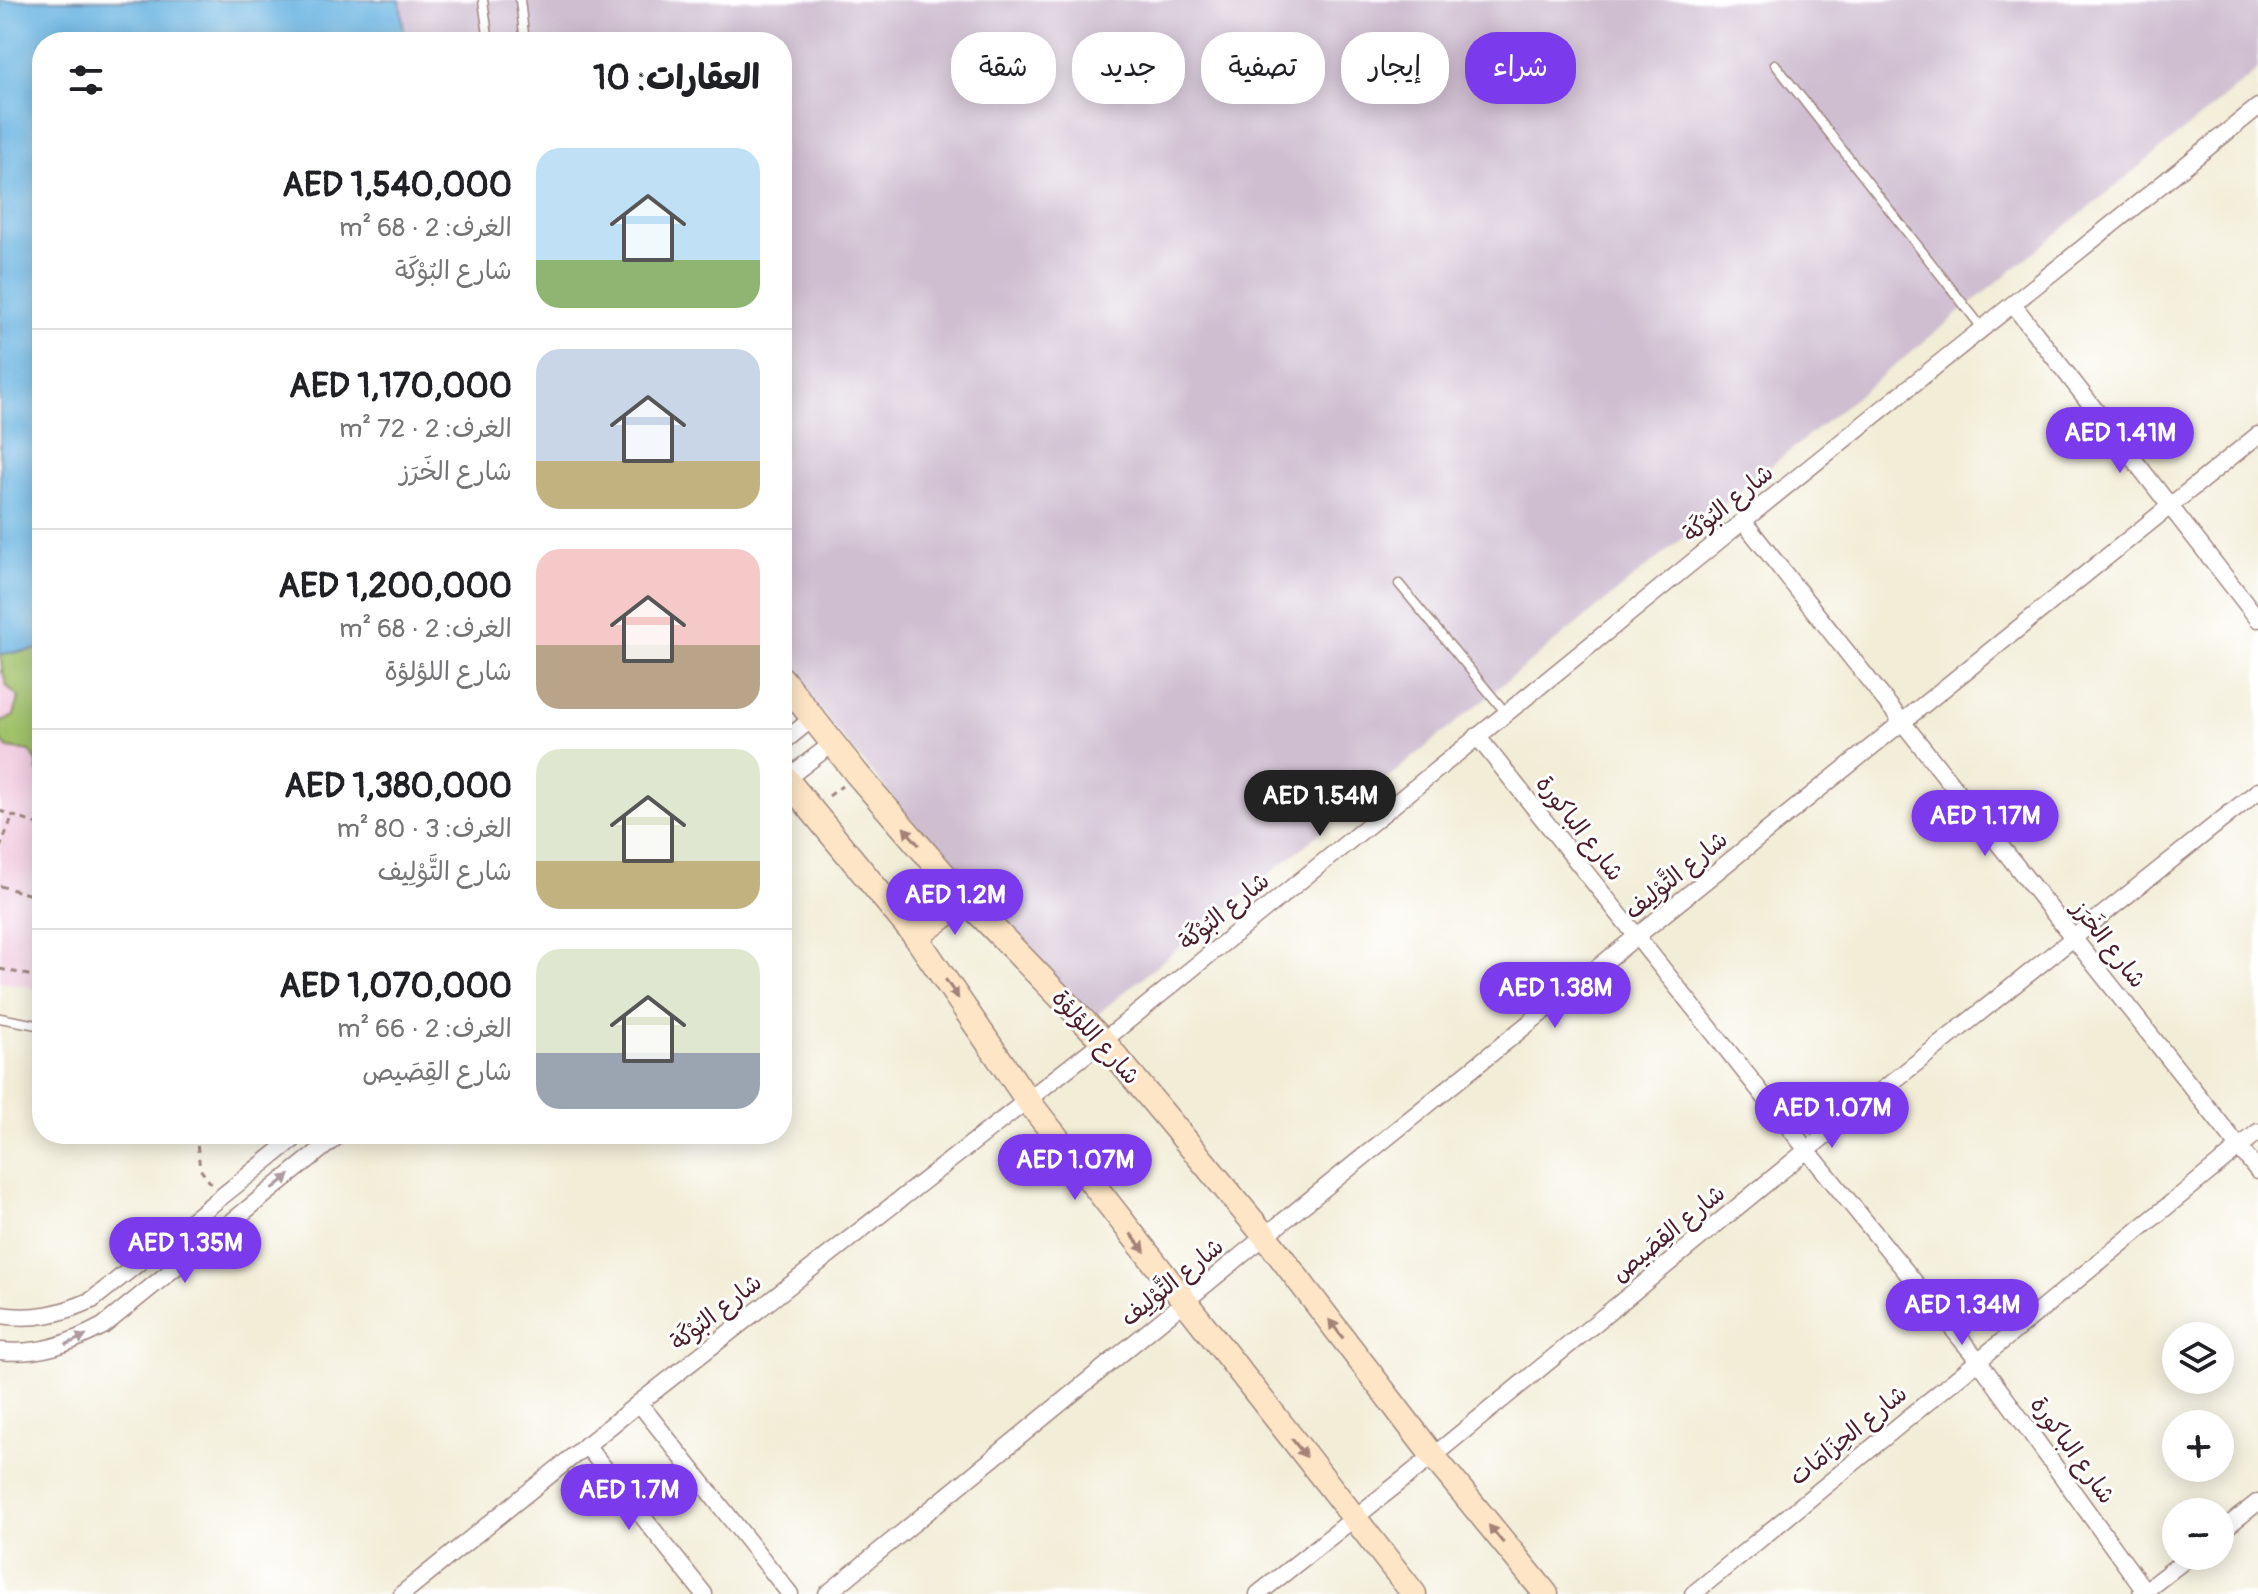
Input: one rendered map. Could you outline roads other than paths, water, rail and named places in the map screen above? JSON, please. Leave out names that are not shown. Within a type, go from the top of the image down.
[{"type":"street","name":"شارع البُوْكَة","points":[[402,1594],[639,1403],[1103,1041],[2258,107]]},
{"type":"street","points":[[2014,306],[2258,619]]},
{"type":"street","name":"شارع التَّوْلِيف","points":[[827,1594],[1265,1236],[2258,435]]},
{"type":"street","name":"شارع الخَرَز","points":[[1743,521],[2258,1171]]},
{"type":"street","name":"شارع اللؤلؤة","points":[[792,692],[857,774],[966,900],[1103,1041],[1265,1236],[1433,1456],[1546,1594]]},
{"type":"street","points":[[792,735],[813,718]]},
{"type":"street","name":"شارع الباكورة","points":[[1477,736],[1978,1360],[2144,1593]]},
{"type":"street","points":[[792,772],[833,743]]},
{"type":"street","points":[[792,788],[916,937],[1028,1101],[1414,1594]]},
{"type":"street","name":"شارع القِصَيص","points":[[1258,1594],[1433,1456],[1807,1150],[2258,791]]},
{"type":"street","points":[[916,937],[966,900]]},
{"type":"street","name":"شارع الحِزَامَات","points":[[1693,1594],[2258,1132]]},
{"type":"street","points":[[0,1315],[44,1316],[69,1311],[92,1300],[288,1144]]},
{"type":"street","points":[[0,1351],[27,1353],[51,1349],[103,1326],[328,1144]]},
{"type":"street","points":[[639,1403],[790,1594]]},
{"type":"street","points":[[586,1445],[704,1594]]},
{"type":"street","points":[[2234,1521],[2258,1502]]},
{"type":"street","points":[[2144,1593],[2173,1570]]},
{"type":"lane","points":[[483,0],[488,32]]},
{"type":"lane","points":[[520,0],[524,32]]},
{"type":"lane","points":[[1775,64],[1984,330]]},
{"type":"lane","points":[[1399,584],[1506,713]]},
{"type":"lane","points":[[0,1018],[32,1024]]},
{"type":"water","points":[[0,0],[400,0],[404,32],[32,32],[32,650],[0,654]]}]
